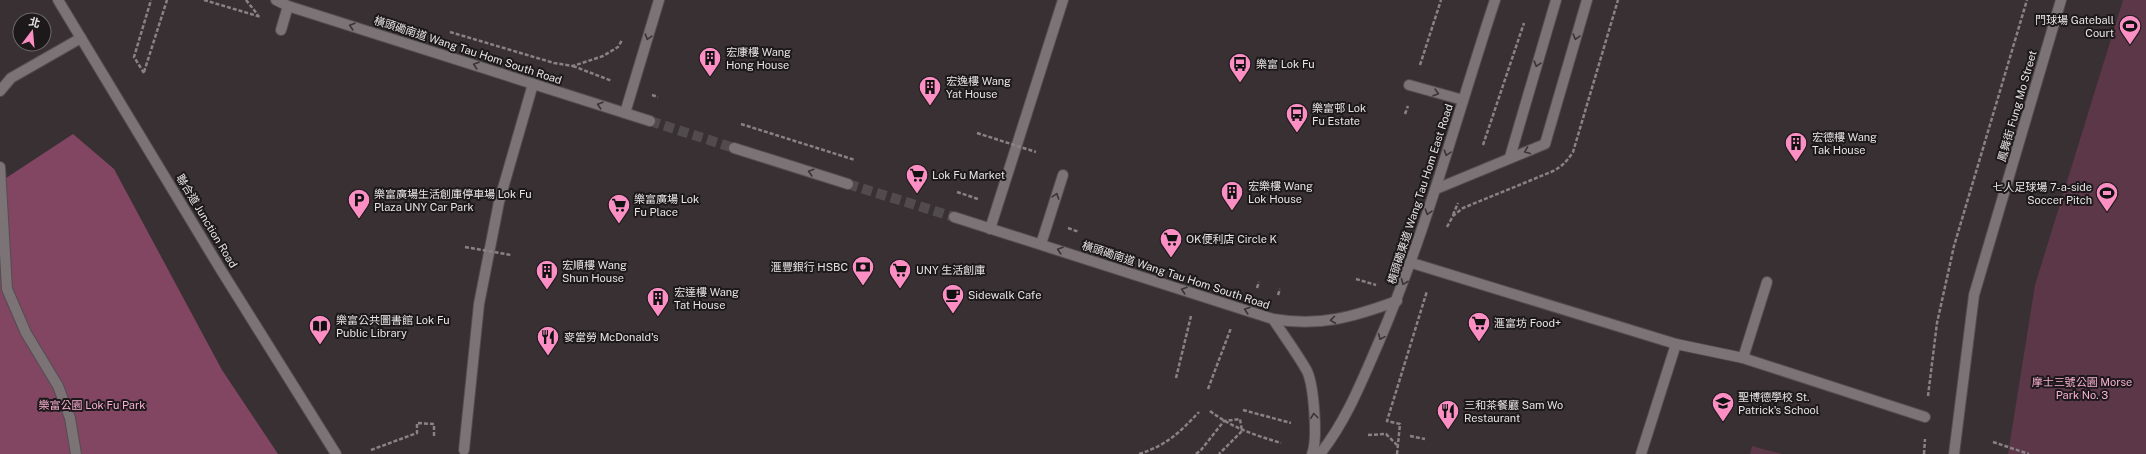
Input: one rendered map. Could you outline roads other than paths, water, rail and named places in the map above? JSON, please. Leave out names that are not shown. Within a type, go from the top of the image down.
[{"type":"street","name":"聯合道 Junction Road","points":[[58,0],[221,270],[336,454]]},
{"type":"street","points":[[625,113],[659,0]]},
{"type":"street","points":[[990,229],[1063,0]]},
{"type":"street","name":"橫頭磡東道 Wang Tau Hom East Road","points":[[1320,454],[1336,434],[1350,408],[1412,263],[1495,0]]},
{"type":"street","points":[[1510,157],[1556,0]]},
{"type":"street","points":[[1436,189],[1510,157],[1545,144],[1587,0]]},
{"type":"street","name":"鳳舞街 Fung Mo Street","points":[[1954,454],[1974,295],[2061,0]]},
{"type":"street","name":"橫頭磡南道 Wang Tau Hom South Road","points":[[277,1],[288,6],[650,121]]},
{"type":"street","points":[[280,30],[288,6]]},
{"type":"street","points":[[0,91],[11,78],[81,38]]},
{"type":"street","points":[[464,450],[479,304],[499,202],[533,84]]},
{"type":"street","points":[[1409,85],[1463,100]]},
{"type":"street","points":[[734,148],[848,184]]},
{"type":"street","points":[[0,167],[7,289],[26,333],[58,386],[70,418],[76,454]]},
{"type":"street","points":[[1041,244],[1063,175]]},
{"type":"street","name":"橫頭磡南道 Wang Tau Hom South Road","points":[[954,217],[1273,319],[1308,373],[1315,419],[1315,448],[1312,454]]},
{"type":"street","points":[[1412,263],[1676,344],[1743,358],[1925,417]]},
{"type":"street","points":[[1743,358],[1767,282]]},
{"type":"street","points":[[1273,319],[1286,321],[1330,321],[1358,315],[1397,301]]},
{"type":"street","points":[[1641,454],[1676,344]]},
{"type":"tunnel","points":[[650,121],[734,148]]},
{"type":"tunnel","points":[[848,184],[954,217]]},
{"type":"place","name":"門球場 Gateball Court","points":[[2130,46]]},
{"type":"place","name":"宏康樓 Wang Hong House","points":[[710,78]]},
{"type":"place","name":"樂富 Lok Fu","points":[[1240,84]]},
{"type":"place","name":"宏逸樓 Wang Yat House","points":[[930,106]]},
{"type":"place","name":"樂富邨 Lok Fu Estate","points":[[1297,134]]},
{"type":"place","name":"宏德樓 Wang Tak House","points":[[1796,162]]},
{"type":"place","name":"Lok Fu Market","points":[[917,194]]},
{"type":"place","name":"宏樂樓 Wang Lok House","points":[[1232,212]]},
{"type":"place","name":"七人足球場 7-a-side Soccer Pitch","points":[[2107,212]]},
{"type":"place","name":"樂富廣場生活創庫停車場 Lok Fu Plaza UNY Car Park","points":[[359,220]]},
{"type":"place","name":"樂富廣場 Lok Fu Place","points":[[619,224]]},
{"type":"place","name":"OK便利店 Circle K","points":[[1171,258]]},
{"type":"place","name":"滙豐銀行 HSBC","points":[[863,286]]},
{"type":"place","name":"宏順樓 Wang Shun House","points":[[547,290]]},
{"type":"place","name":"UNY 生活創庫","points":[[900,290]]},
{"type":"place","name":"Sidewalk Cafe","points":[[953,314]]},
{"type":"place","name":"宏達樓 Wang Tat House","points":[[658,318]]},
{"type":"place","name":"滙富坊 Food+","points":[[1479,342]]},
{"type":"place","name":"樂富公共圖書館 Lok Fu Public Library","points":[[320,346]]},
{"type":"place","name":"麥當勞 McDonald's","points":[[548,356]]},
{"type":"place","name":"聖博德學校 St. Patrick's School","points":[[1723,422]]},
{"type":"place","name":"三和茶餐廳 Sam Wo Restaurant","points":[[1448,430]]},
{"type":"park label","name":"摩士三號公園 Morse Park No. 3","points":[[2082,388]]},
{"type":"park label","name":"樂富公園 Lok Fu Park","points":[[92,405]]}]
